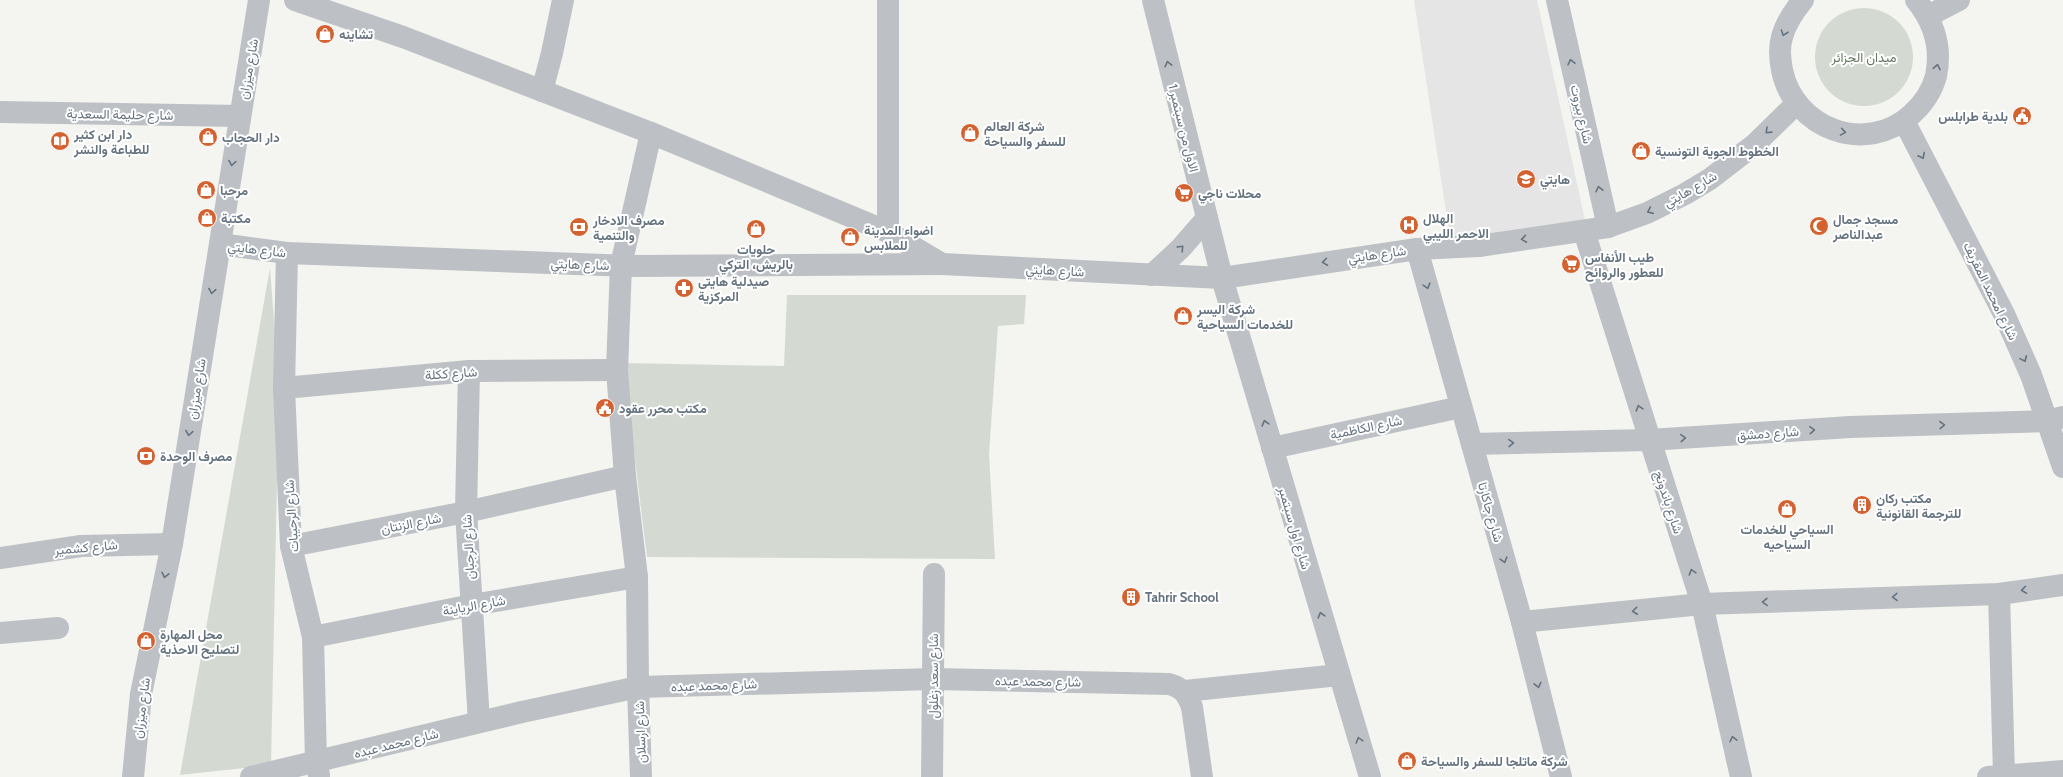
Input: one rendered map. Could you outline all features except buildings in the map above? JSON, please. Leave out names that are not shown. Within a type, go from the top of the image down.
[{"type":"street","name":"شارع ميزران","points":[[133,777],[141,694],[172,544],[259,0]]},
{"type":"street","name":"شارع هايتي","points":[[294,0],[403,37],[651,133],[888,232],[942,264]]},
{"type":"street","points":[[542,91],[563,0]]},
{"type":"street","points":[[888,0],[888,232]]},
{"type":"street","name":"الاول من سبتمبر 1","points":[[1153,0],[1222,278]]},
{"type":"street","name":"شارع بيروت","points":[[1557,0],[1608,227]]},
{"type":"street","points":[[1803,0],[1790,16],[1782,38],[1780,60],[1785,83],[1796,104],[1814,120],[1835,131],[1859,135],[1877,132],[1904,121],[1922,105],[1934,85],[1939,62],[1937,38],[1922,8],[1959,0]]},
{"type":"street","name":"شارع هايتي","points":[[220,244],[287,254],[621,265],[942,264],[1222,278],[1417,249],[1479,246],[1608,227],[1647,213],[1685,194],[1710,179],[1754,145],[1796,104]]},
{"type":"street","name":"شارع حليمة السعدية","points":[[0,112],[240,116]]},
{"type":"street","name":"شارع امحمد المقريف","points":[[1904,121],[2004,314],[2031,375],[2055,419],[2063,467]]},
{"type":"street","name":"شارع ارسلان","points":[[641,777],[637,577],[624,476],[617,370],[621,265],[651,133]]},
{"type":"street","points":[[1152,274],[1181,248],[1207,218]]},
{"type":"street","name":"شارع باندونج","points":[[1584,231],[1702,604],[1741,777]]},
{"type":"street","name":"شارع جاكارتا","points":[[1417,249],[1522,622],[1561,777]]},
{"type":"street","name":"شارع الرحيبات","points":[[287,254],[284,388],[291,546],[312,637],[318,770]]},
{"type":"street","name":"شارع اول سبتمبر","points":[[1222,278],[1338,674],[1370,777]]},
{"type":"street","name":"شارع ككلة","points":[[284,388],[469,371],[617,370]]},
{"type":"street","name":"شارع الرجبان","points":[[469,371],[466,512],[479,722]]},
{"type":"street","name":"شارع الكاظمية","points":[[1272,448],[1461,407]]},
{"type":"street","name":"شارع دمشق","points":[[1472,444],[1649,440],[1850,427],[2055,419]]},
{"type":"street","name":"شارع الزنتان","points":[[291,546],[466,512],[624,476]]},
{"type":"street","name":"شارع كشمير","points":[[0,558],[81,546],[172,544]]},
{"type":"street","name":"شارع سعد زغلول","points":[[932,777],[934,574]]},
{"type":"street","name":"شارع الرياينة","points":[[312,637],[472,605],[637,577]]},
{"type":"street","points":[[1522,622],[1702,604],[2000,594],[2063,585]]},
{"type":"street","points":[[2000,594],[1996,776],[2063,771]]},
{"type":"street","points":[[0,633],[58,628]]},
{"type":"street","points":[[1202,777],[1192,708],[1185,692],[1338,674]]},
{"type":"street","name":"شارع محمد عبده","points":[[251,777],[318,770],[479,722],[638,687],[934,679],[1169,684],[1180,687],[1185,692]]},
{"type":"shaded area","points":[[1414,0],[1537,0],[1586,225],[1451,245]]},
{"type":"green space","name":"ميدان الجزائر","points":[[1864,8],[1883,12],[1899,22],[1909,38],[1913,57],[1909,76],[1899,92],[1883,102],[1864,106],[1845,102],[1829,92],[1819,76],[1815,57],[1819,38],[1829,22],[1845,12]]},
{"type":"green space","points":[[270,268],[279,386],[271,765],[180,775]]},
{"type":"green space","points":[[787,295],[1026,295],[1024,324],[998,326],[989,454],[995,559],[647,557],[623,363],[784,366]]},
{"type":"place","name":"تشاينه","points":[[325,34]]},
{"type":"place","name":"بلدية طرابلس","points":[[2022,116]]},
{"type":"place","name":"شركة العالم للسفر والسياحة","points":[[970,133]]},
{"type":"place","name":"دار الحجاب","points":[[208,137]]},
{"type":"place","name":"دار ابن كثير للطباعة والنشر","points":[[60,141]]},
{"type":"place","name":"الخطوط الجوية التونسية","points":[[1641,151]]},
{"type":"place","name":"هايتي","points":[[1526,179]]},
{"type":"place","name":"مرحبا","points":[[206,190]]},
{"type":"place","name":"محلات ناجي","points":[[1184,193]]},
{"type":"place","name":"مكتبة","points":[[207,218]]},
{"type":"place","name":"الهلال الاحمر الليبي","points":[[1409,225]]},
{"type":"place","name":"مسجد جمال عبدالناصر","points":[[1819,226]]},
{"type":"place","name":"مصرف الادخار والتنمية","points":[[579,227]]},
{"type":"place","name":"حلويات بالريش، التركي","points":[[756,229]]},
{"type":"place","name":"اضواء المدينة للملابس","points":[[850,237]]},
{"type":"place","name":"طيب الأنفاس للعطور والروائح","points":[[1571,264]]},
{"type":"place","name":"صيدلية هايتي المركزية","points":[[684,288]]},
{"type":"place","name":"شركة اليسر للخدمات السياحية","points":[[1183,316]]},
{"type":"place","name":"مكتب محرر عقود","points":[[605,408]]},
{"type":"place","name":"مصرف الوحدة","points":[[146,456]]},
{"type":"place","name":"مكتب ركان للترجمة القانونية","points":[[1862,505]]},
{"type":"place","name":"السياحي للخدمات السياحيه","points":[[1787,509]]},
{"type":"place","name":"Tahrir School","points":[[1131,597]]},
{"type":"place","name":"محل المهارة لتصليح الاحذية","points":[[146,641]]},
{"type":"place","name":"شركة ماتلجا للسفر والسياحة","points":[[1407,761]]}]
